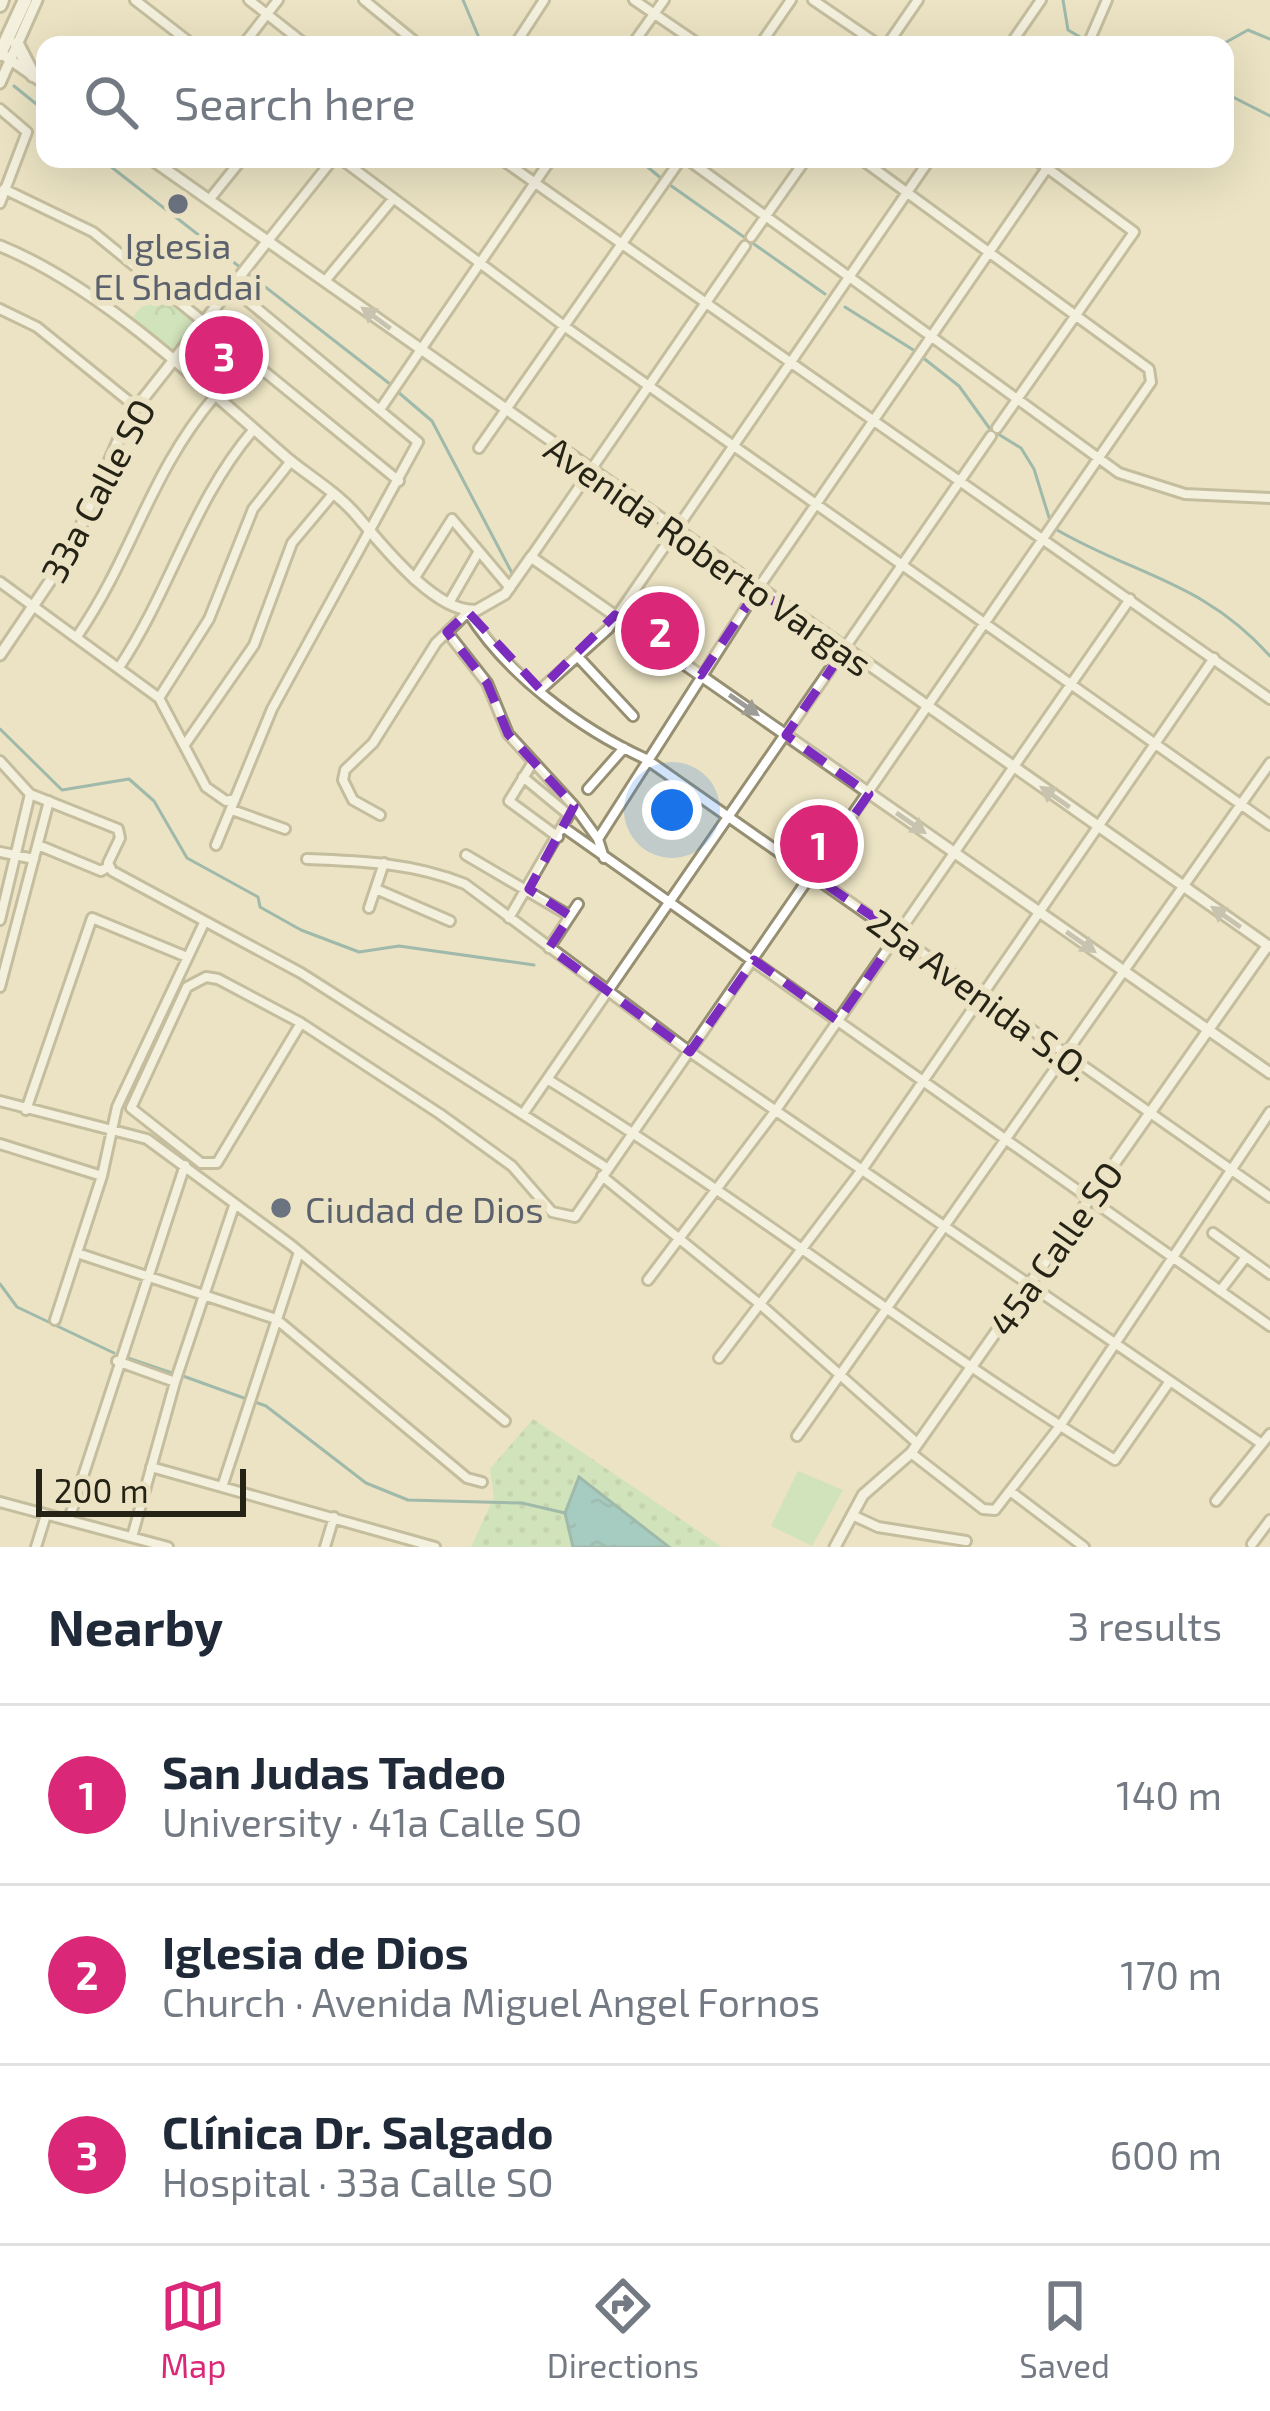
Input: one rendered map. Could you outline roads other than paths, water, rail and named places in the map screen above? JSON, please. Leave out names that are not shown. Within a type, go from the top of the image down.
[{"type":"main road","points":[[2,55],[25,0]]},
{"type":"main road","points":[[17,44],[36,75]]},
{"type":"street","points":[[0,82],[2,55],[17,44],[37,0]]},
{"type":"street","points":[[135,0],[182,36]]},
{"type":"street","points":[[249,0],[294,36]]},
{"type":"street","points":[[250,36],[278,0]]},
{"type":"street","points":[[364,0],[408,36]]},
{"type":"street","points":[[521,36],[544,0]]},
{"type":"street","points":[[634,0],[687,36]]},
{"type":"street","points":[[638,36],[664,0]]},
{"type":"street","points":[[766,36],[791,0]]},
{"type":"street","points":[[812,0],[869,36]]},
{"type":"street","points":[[890,36],[918,0]]},
{"type":"street","points":[[1016,36],[1041,0]]},
{"type":"street","points":[[1091,36],[1107,0]]},
{"type":"street","points":[[2,55],[36,78]]},
{"type":"street","points":[[0,109],[27,128],[0,202]]},
{"type":"street","name":"Avenida Roberto Vargas","points":[[164,168],[671,531],[1269,945]]},
{"type":"street","points":[[209,200],[235,168]]},
{"type":"street","name":"33a Calle SO","points":[[0,655],[69,553],[106,458],[136,407],[329,168]]},
{"type":"street","points":[[350,168],[564,326],[1270,825]]},
{"type":"street","points":[[512,168],[960,482],[1050,532],[1130,599],[1270,699]]},
{"type":"street","points":[[381,408],[545,168]]},
{"type":"street","points":[[478,448],[676,168]]},
{"type":"street","points":[[697,168],[1099,459],[1151,487],[1270,498]]},
{"type":"street","points":[[380,815],[353,800],[343,780],[345,770],[373,743],[447,632],[468,612],[510,588],[800,168]]},
{"type":"street","points":[[302,1022],[217,1163],[201,1163],[131,1108],[166,1022],[194,981],[218,979],[302,1022],[487,1147],[552,1212],[574,1217],[1099,459],[1153,378],[1149,369],[873,168]]},
{"type":"street","points":[[541,689],[579,658],[615,615],[924,168]]},
{"type":"street","points":[[523,1114],[1134,232],[1047,168],[757,590],[598,839]]},
{"type":"street","points":[[4,189],[93,232],[399,481]]},
{"type":"street","points":[[325,281],[393,199]]},
{"type":"street","name":"25a Avenida S.O.","points":[[0,246],[53,271],[215,396],[333,494],[414,580],[468,612],[482,634],[541,689],[1270,1197]]},
{"type":"street","points":[[217,845],[272,709],[418,442],[231,287]]},
{"type":"street","points":[[0,308],[63,346],[136,407]]},
{"type":"street","points":[[78,635],[122,566],[164,464],[215,396]]},
{"type":"street","points":[[119,666],[155,610],[205,494],[255,429]]},
{"type":"street","points":[[159,698],[209,619],[254,509],[291,461]]},
{"type":"street","points":[[186,743],[254,646],[292,543],[333,494]]},
{"type":"street","points":[[414,580],[452,519],[510,588]]},
{"type":"street","points":[[449,603],[479,551]]},
{"type":"street","points":[[531,557],[1270,1073]]},
{"type":"street","points":[[0,582],[159,698],[206,788],[226,801],[236,798]]},
{"type":"street","points":[[648,1280],[682,1241],[776,1110],[1130,599]]},
{"type":"street","points":[[447,632],[487,682],[508,734],[598,839],[604,858]]},
{"type":"street","points":[[579,658],[633,716]]},
{"type":"street","points":[[719,1358],[864,1167],[1214,658]]},
{"type":"street","points":[[588,789],[624,748]]},
{"type":"street","points":[[0,761],[29,794],[121,832],[108,867],[101,871],[38,844]]},
{"type":"street","points":[[533,762],[509,802],[558,837]]},
{"type":"street","points":[[797,1436],[1270,763]]},
{"type":"street","points":[[523,777],[572,810]]},
{"type":"street","points":[[0,920],[29,794]]},
{"type":"street","points":[[0,987],[49,801]]},
{"type":"street","points":[[232,810],[285,829]]},
{"type":"street","points":[[508,918],[572,810]]},
{"type":"street","points":[[563,827],[673,900],[1270,1326]]},
{"type":"street","points":[[0,852],[34,859]]},
{"type":"street","points":[[466,855],[570,916]]},
{"type":"street","points":[[307,859],[384,863],[433,871],[465,884],[690,1052],[949,1224],[1262,1444]]},
{"type":"street","points":[[369,908],[384,863]]},
{"type":"street","points":[[108,867],[301,974],[523,1114],[604,1172],[843,1376],[983,1509],[995,1510],[1060,1426],[1270,1112]]},
{"type":"street","points":[[376,889],[450,921]]},
{"type":"street","points":[[549,949],[578,904]]},
{"type":"street","points":[[26,1110],[83,937],[95,916],[187,957]]},
{"type":"street","points":[[55,1320],[102,1176],[117,1107],[204,923]]},
{"type":"street","name":"45a Calle SO","points":[[835,1547],[850,1515],[875,1483],[914,1448],[1269,945]]},
{"type":"street","points":[[547,1079],[804,1248],[970,1369],[1115,1460],[1170,1381]]},
{"type":"street","points":[[0,1101],[147,1139],[299,1252],[505,1421]]},
{"type":"street","points":[[0,1144],[102,1176]]},
{"type":"street","points":[[69,1519],[185,1165]]},
{"type":"street","points":[[132,1537],[175,1382],[234,1206]]},
{"type":"street","points":[[1213,1233],[1270,1274]]},
{"type":"street","points":[[223,1486],[241,1418],[299,1252]]},
{"type":"street","points":[[77,1253],[276,1319],[467,1478],[482,1483]]},
{"type":"street","points":[[1220,1291],[1246,1257]]},
{"type":"street","points":[[117,1361],[175,1382]]},
{"type":"street","points":[[1216,1501],[1270,1434]]},
{"type":"street","points":[[152,1467],[435,1547]]},
{"type":"street","points":[[1010,1491],[1084,1547]]},
{"type":"street","points":[[0,1502],[169,1547]]},
{"type":"street","points":[[37,1547],[46,1515]]},
{"type":"street","points":[[850,1515],[878,1527],[966,1541]]},
{"type":"street","points":[[325,1547],[334,1517]]},
{"type":"street","points":[[1252,1544],[1270,1520]]},
{"type":"water","points":[[579,1477],[669,1547],[573,1547],[565,1513]]},
{"type":"waterway","points":[[463,0],[478,36]]},
{"type":"waterway","points":[[1063,0],[1068,30],[1078,36]]},
{"type":"waterway","points":[[1234,38],[1248,30],[1270,39]]},
{"type":"waterway","points":[[14,86],[36,104]]},
{"type":"waterway","points":[[1234,98],[1270,116]]},
{"type":"waterway","points":[[113,168],[390,384]]},
{"type":"waterway","points":[[649,168],[662,179]]},
{"type":"waterway","points":[[670,185],[825,294]]},
{"type":"waterway","points":[[845,307],[915,351]]},
{"type":"waterway","points":[[922,357],[959,386],[990,429],[1021,448],[1034,469],[1052,527],[1192,594],[1270,656]]},
{"type":"waterway","points":[[398,392],[432,421],[512,573]]},
{"type":"waterway","points":[[0,729],[62,790],[129,779],[154,801],[187,858],[258,897],[260,907],[301,930],[359,952],[399,946],[534,965]]},
{"type":"waterway","points":[[0,1284],[17,1307],[114,1353]]},
{"type":"waterway","points":[[125,1357],[172,1373]]},
{"type":"waterway","points":[[183,1376],[266,1406],[366,1483],[408,1500],[522,1503],[565,1513]]},
{"type":"place","name":"Iglesia El Shaddai","points":[[178,204]]},
{"type":"place","name":"Clínica Dr. Salgado","points":[[224,355]]},
{"type":"place","name":"Iglesia de Dios","points":[[660,631]]},
{"type":"place","name":"San Judas Tadeo","points":[[819,844]]},
{"type":"place","name":"Ciudad de Dios","points":[[281,1208]]}]
